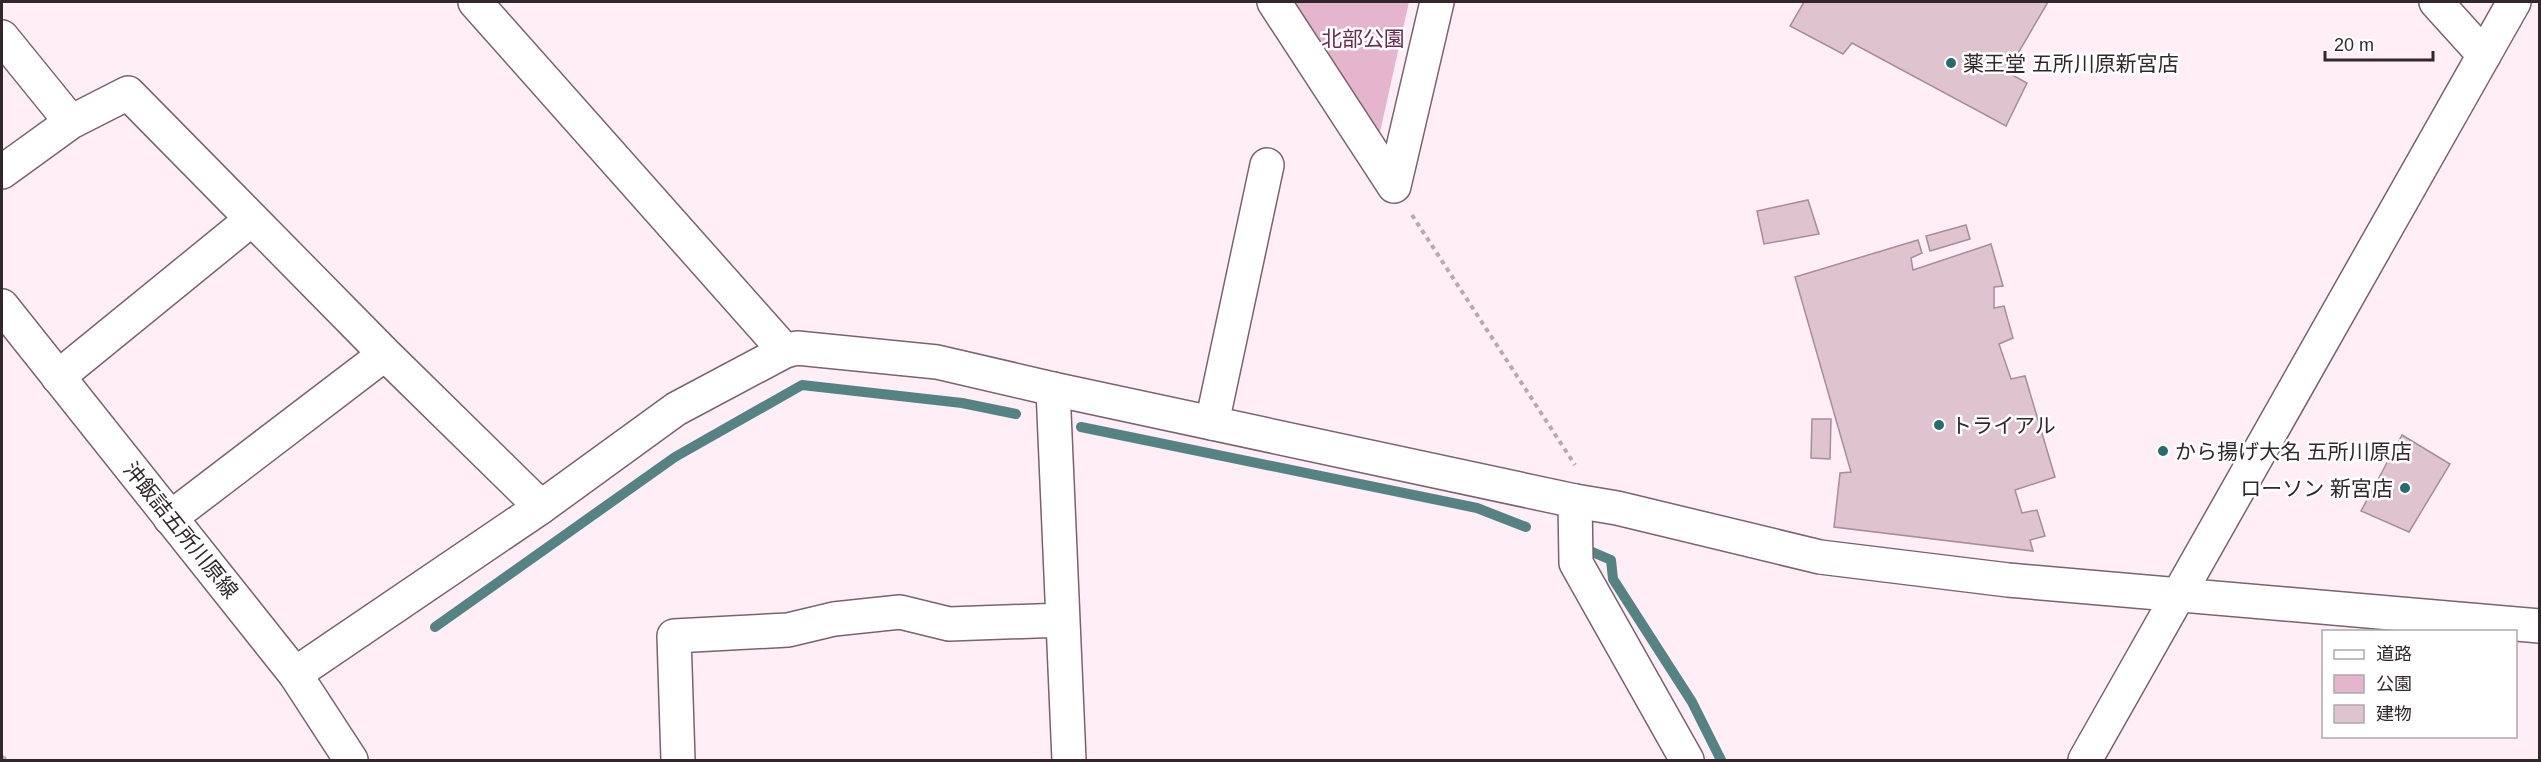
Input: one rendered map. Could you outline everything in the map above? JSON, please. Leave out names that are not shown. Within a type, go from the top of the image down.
[{"type":"street","points":[[475,2],[785,351]]},
{"type":"street","points":[[1274,2],[1394,186]]},
{"type":"street","points":[[1394,186],[1437,2]]},
{"type":"street","points":[[2436,2],[2484,55]]},
{"type":"street","points":[[2085,760],[2514,2]]},
{"type":"street","points":[[2,37],[71,122]]},
{"type":"street","points":[[2,172],[71,122],[128,93],[385,354],[541,507]]},
{"type":"street","points":[[1212,423],[1267,165]]},
{"type":"street","points":[[58,377],[252,219]]},
{"type":"street","name":"沖飯詰五所川原線","points":[[2,306],[295,674],[351,760]]},
{"type":"street","points":[[295,674],[541,507],[676,409],[785,351],[797,348],[937,362],[1053,389],[1575,501],[1617,508],[1820,556],[2008,580],[2540,626]]},
{"type":"street","points":[[170,518],[385,354]]},
{"type":"street","points":[[1053,389],[1069,760]]},
{"type":"street","points":[[1575,501],[1576,563],[1687,760]]},
{"type":"street","points":[[678,760],[674,636],[788,630],[834,619],[900,612],[949,624],[1063,620]]},
{"type":"path","points":[[1394,186],[1580,473],[1575,501]]},
{"type":"path","points":[[2,757],[8,760]]},
{"type":"green space","name":"北部公園","points":[[1293,2],[1409,2],[1380,132]]},
{"type":"building","name":"薬王堂 五所川原新宮店","points":[[1804,2],[2048,2],[2007,72],[2027,83],[2006,126],[1852,43],[1843,54],[1790,26]]},
{"type":"building","points":[[1808,200],[1819,234],[1764,244],[1757,211]]},
{"type":"building","points":[[1966,225],[1970,239],[1930,251],[1926,236]]},
{"type":"building","name":"トライアル","points":[[1918,240],[1922,253],[1911,258],[1913,270],[1991,244],[2003,286],[1994,287],[1994,308],[2004,306],[2013,338],[1999,344],[2011,379],[2025,376],[2055,477],[2015,490],[2022,513],[2037,510],[2045,536],[2030,540],[2033,551],[1834,527],[1840,473],[1851,472],[1795,277]]},
{"type":"building","points":[[1812,419],[1831,419],[1830,459],[1811,458]]},
{"type":"building","name":"ローソン 新宮店","points":[[2402,435],[2450,464],[2409,532],[2361,511]]},
{"type":"waterway","points":[[435,627],[675,457],[802,385],[962,403],[1016,414]]},
{"type":"waterway","points":[[1081,427],[1477,508],[1526,527]]},
{"type":"waterway","points":[[1583,548],[1611,560],[1613,579],[1692,702],[1721,760]]},
{"type":"place","name":"薬王堂 五所川原新宮店","points":[[1951,63]]},
{"type":"place","name":"トライアル","points":[[1939,425]]},
{"type":"place","name":"から揚げ大名 五所川原店","points":[[2163,451]]},
{"type":"place","name":"ローソン 新宮店","points":[[2405,488]]}]
